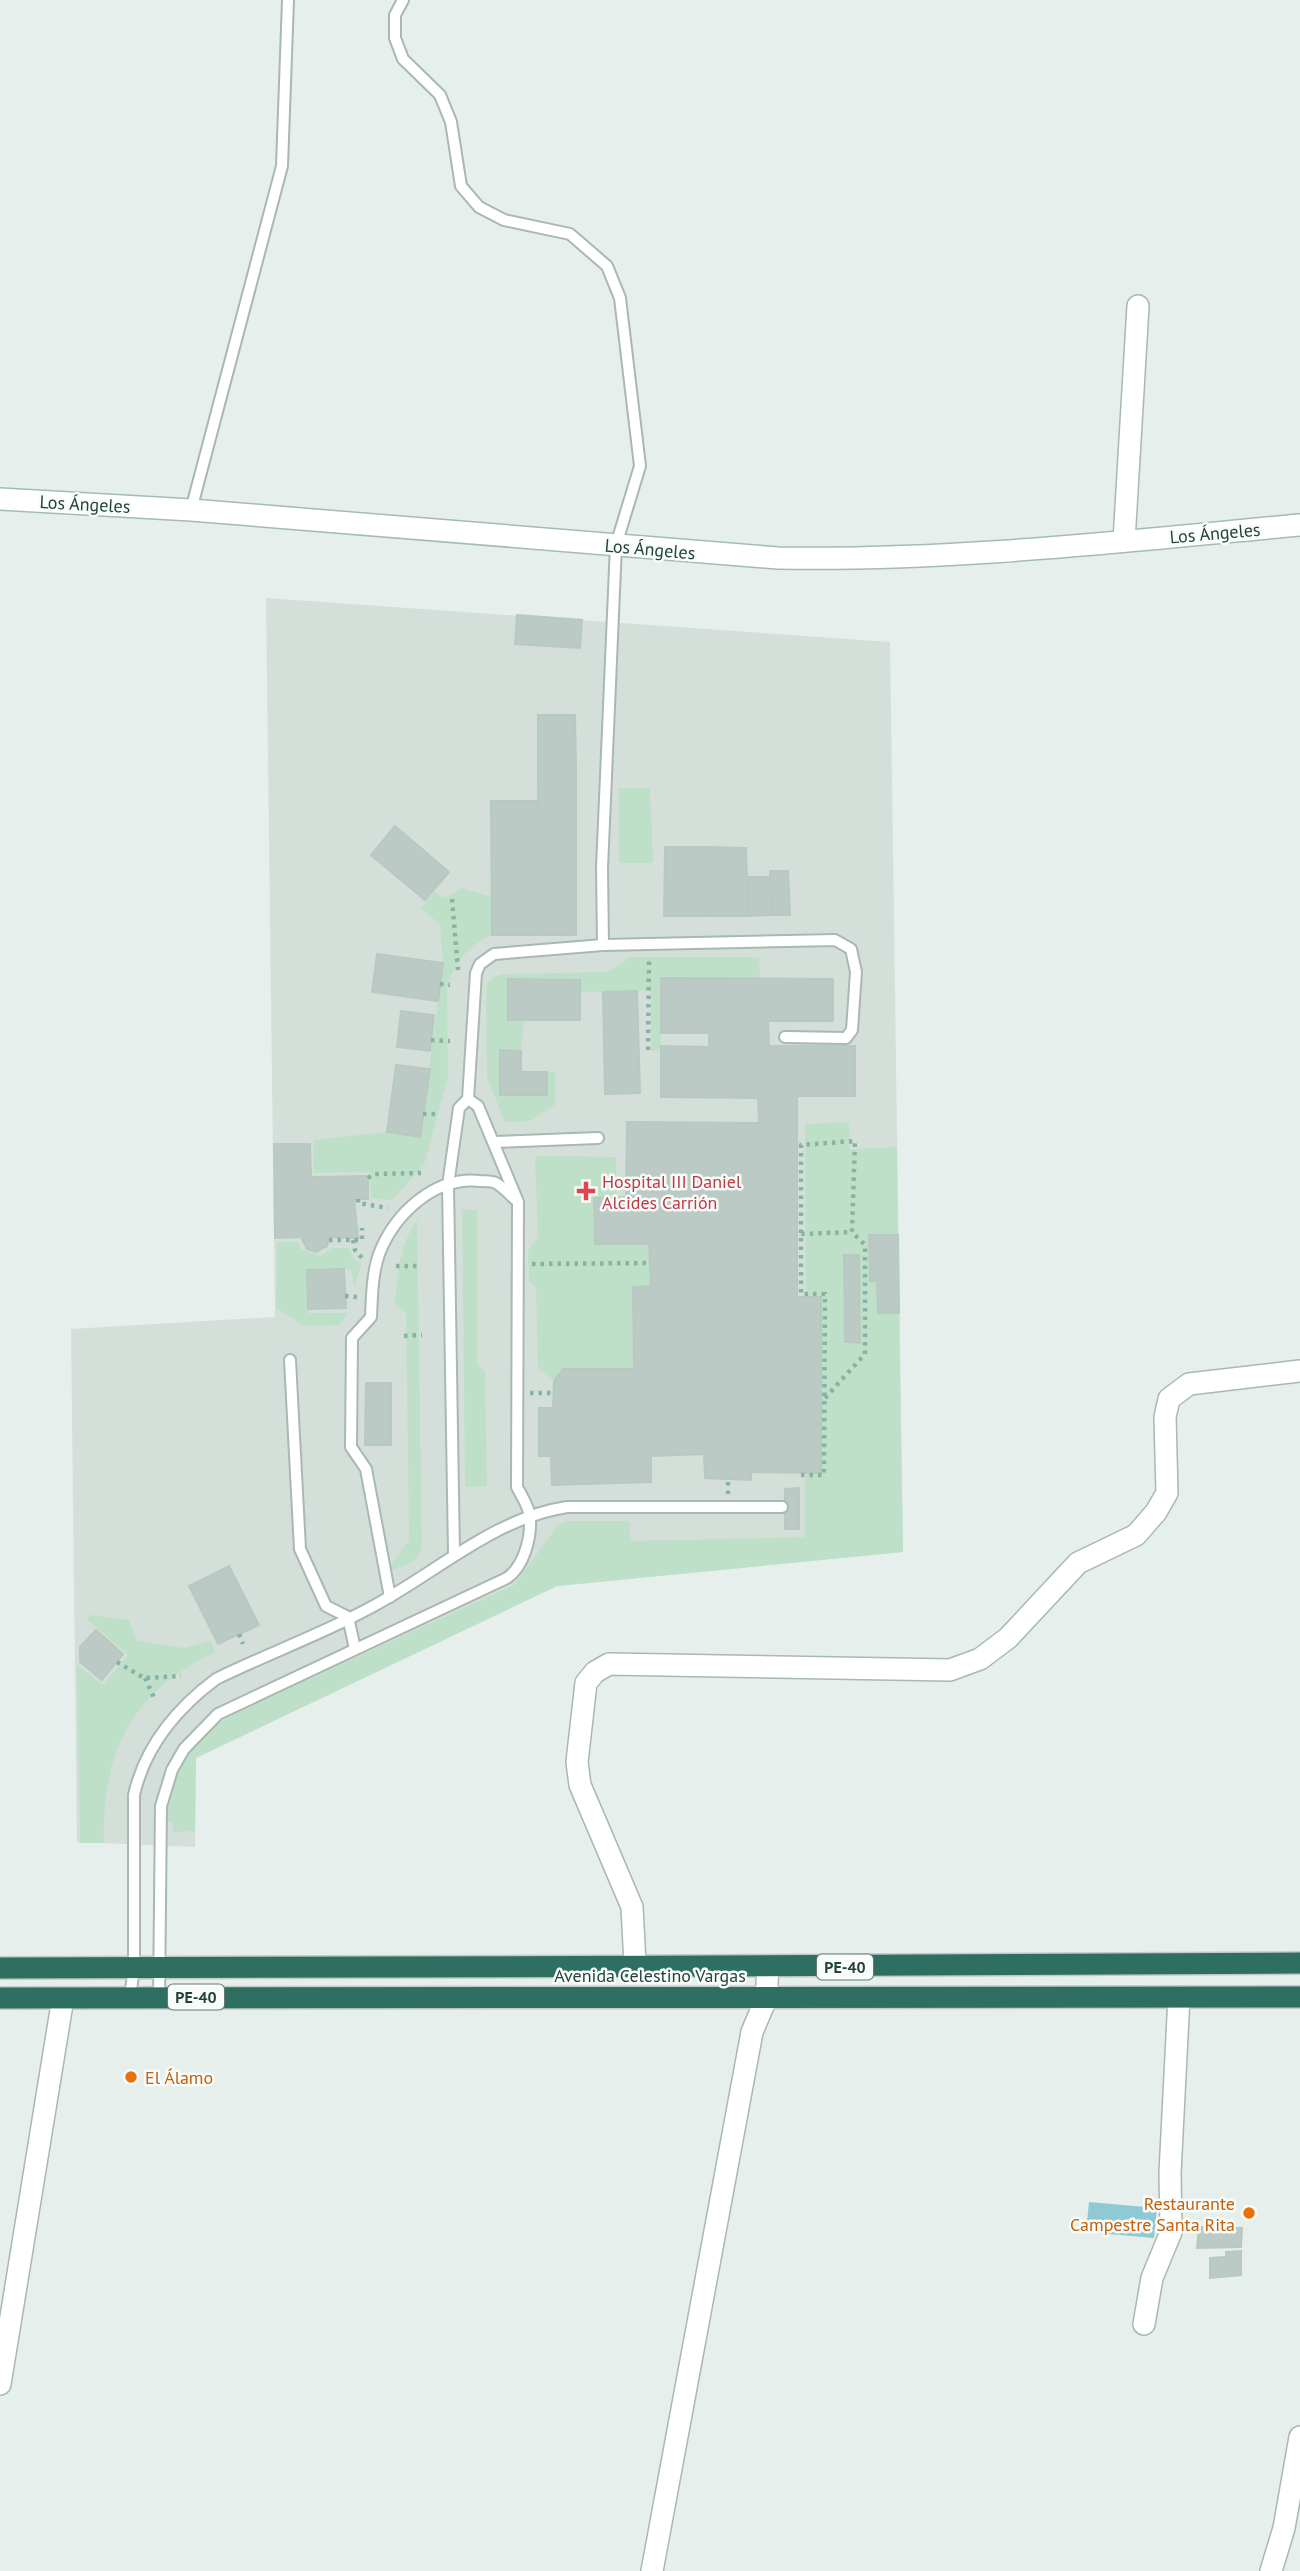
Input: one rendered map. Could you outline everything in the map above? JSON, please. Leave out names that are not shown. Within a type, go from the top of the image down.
[{"type":"highway","name":"Avenida Celestino Vargas","points":[[0,1968],[635,1964],[768,1968],[1300,1963]]},
{"type":"highway","points":[[967,1965],[967,1997]]},
{"type":"highway","points":[[1142,1997],[1143,1965]]},
{"type":"highway","points":[[390,1966],[393,1997]]},
{"type":"highway","name":"Avenida Celestino Vargas","points":[[0,1998],[131,1997],[159,2000],[393,1997],[1300,1997]]},
{"type":"street","points":[[1124,541],[1138,306]]},
{"type":"street","name":"Los Ángeles","points":[[0,499],[191,510],[710,554],[845,559],[981,554],[1300,525]]},
{"type":"street","points":[[635,1964],[632,1907],[580,1785],[577,1762],[586,1683],[595,1672],[609,1664],[950,1670],[980,1659],[1008,1638],[1078,1563],[1136,1535],[1156,1512],[1167,1493],[1165,1417],[1169,1399],[1189,1384],[1300,1371]]},
{"type":"street","points":[[652,2571],[752,2032],[766,1999],[768,1968]]},
{"type":"street","points":[[1144,2324],[1152,2278],[1171,2232],[1170,2173],[1179,1997]]},
{"type":"street","points":[[0,2384],[63,1998]]},
{"type":"street","points":[[1271,2571],[1284,2528],[1300,2437]]},
{"type":"lane","points":[[191,510],[282,166],[288,0]]},
{"type":"lane","points":[[403,0],[395,15],[395,38],[403,59],[440,95],[451,122],[461,186],[479,206],[505,220],[570,234],[607,266],[620,298],[640,466],[616,545],[602,854],[603,945]]},
{"type":"lane","points":[[454,1554],[448,1185],[459,1108],[468,1099],[476,972],[481,964],[494,954],[603,945],[835,940],[851,949],[856,971],[852,1030],[846,1038],[785,1037]]},
{"type":"lane","points":[[159,2000],[161,1806],[172,1770],[184,1749],[218,1714],[517,1571],[523,1560],[531,1516],[517,1486],[518,1202],[478,1106],[468,1099]]},
{"type":"lane","points":[[494,1142],[598,1138]]},
{"type":"lane","points":[[390,1597],[366,1469],[351,1447],[352,1338],[371,1317],[372,1289],[379,1255],[394,1224],[412,1204],[464,1179],[495,1182],[518,1202]]},
{"type":"lane","points":[[290,1360],[300,1549],[326,1606],[348,1617]]},
{"type":"lane","points":[[131,1997],[134,1968],[134,1795],[139,1774],[155,1743],[193,1696],[216,1679],[390,1597],[454,1554],[531,1516],[567,1507],[782,1507]]},
{"type":"lane","points":[[348,1617],[355,1648]]},
{"type":"path","points":[[452,900],[458,970]]},
{"type":"path","points":[[648,1050],[649,954]]},
{"type":"path","points":[[440,985],[450,985]]},
{"type":"path","points":[[431,1040],[450,1041]]},
{"type":"path","points":[[424,1114],[440,1114]]},
{"type":"path","points":[[801,1475],[824,1475],[824,1399],[825,1294],[801,1294],[801,1145],[855,1141],[852,1232],[865,1245],[865,1354],[824,1399]]},
{"type":"path","points":[[368,1178],[374,1174],[421,1174]]},
{"type":"path","points":[[358,1199],[358,1203],[389,1209]]},
{"type":"path","points":[[329,1240],[362,1240],[362,1228]]},
{"type":"path","points":[[801,1234],[852,1232]]},
{"type":"path","points":[[353,1240],[355,1250],[364,1260]]},
{"type":"path","points":[[524,1265],[649,1263]]},
{"type":"path","points":[[396,1266],[421,1266]]},
{"type":"path","points":[[345,1297],[357,1297]]},
{"type":"path","points":[[404,1336],[422,1335]]},
{"type":"path","points":[[525,1393],[554,1393]]},
{"type":"path","points":[[239,1634],[243,1644]]},
{"type":"path","points":[[117,1662],[144,1678],[155,1700]]},
{"type":"path","points":[[144,1678],[181,1676]]},
{"type":"shaded area","name":"Hospital III Daniel Alcides Carrión","points":[[266,598],[890,642],[903,1552],[557,1586],[196,1758],[195,1847],[77,1842],[71,1329],[275,1317]]},
{"type":"green space","points":[[619,788],[650,788],[653,863],[619,863]]},
{"type":"green space","points":[[462,888],[492,897],[492,935],[464,955],[447,987],[448,1076],[424,1165],[392,1200],[371,1198],[370,1172],[314,1173],[313,1140],[387,1132],[420,1137],[443,963],[440,924],[421,909],[434,892],[445,898]]},
{"type":"green space","points":[[630,957],[759,957],[760,978],[661,978],[661,1051],[651,1051],[651,991],[580,992],[580,980],[508,979],[508,1020],[524,1020],[521,1051],[500,1051],[500,1094],[547,1072],[555,1072],[555,1105],[530,1121],[505,1122],[487,1078],[486,986],[493,977],[504,974],[607,972]]},
{"type":"green space","points":[[849,1122],[850,1149],[897,1147],[898,1235],[869,1236],[870,1281],[877,1281],[878,1312],[899,1313],[903,1552],[557,1586],[196,1758],[195,1831],[173,1832],[173,1822],[165,1822],[171,1789],[183,1762],[213,1728],[227,1717],[514,1585],[558,1525],[568,1521],[629,1521],[631,1541],[805,1537],[805,1473],[821,1472],[821,1298],[806,1297],[805,1124]],"holes":[[[844,1255],[859,1255],[860,1343],[845,1342]]]},
{"type":"green space","points":[[538,1156],[616,1157],[617,1198],[596,1244],[649,1244],[651,1286],[633,1287],[634,1369],[563,1369],[554,1381],[538,1368],[536,1287],[529,1281],[528,1251],[538,1237],[535,1160]]},
{"type":"green space","points":[[462,1209],[477,1210],[477,1364],[485,1371],[487,1486],[465,1487]]},
{"type":"green space","points":[[417,1220],[422,1547],[414,1560],[390,1571],[388,1569],[409,1540],[406,1313],[395,1304],[403,1249]]},
{"type":"green space","points":[[277,1242],[298,1242],[301,1249],[320,1256],[332,1248],[349,1248],[352,1257],[361,1264],[354,1288],[351,1269],[307,1271],[308,1313],[348,1313],[339,1325],[304,1326],[276,1308]]},
{"type":"green space","points":[[89,1615],[129,1620],[137,1641],[184,1648],[211,1641],[215,1652],[186,1668],[162,1686],[142,1706],[127,1729],[116,1753],[109,1781],[104,1843],[80,1843],[77,1665],[103,1685],[128,1655],[88,1620]]},
{"type":"water","points":[[1089,2202],[1157,2208],[1154,2238],[1086,2232]]},
{"type":"building","points":[[517,615],[582,620],[580,648],[515,644]]},
{"type":"building","points":[[538,715],[575,715],[576,768],[538,769]]},
{"type":"building","points":[[576,768],[576,935],[539,935],[538,769]]},
{"type":"building","points":[[491,801],[538,801],[539,935],[492,935]]},
{"type":"building","points":[[395,826],[449,872],[425,900],[371,855]]},
{"type":"building","points":[[665,847],[707,847],[707,916],[664,916]]},
{"type":"building","points":[[707,847],[746,848],[748,916],[707,916]]},
{"type":"building","points":[[770,871],[788,871],[790,915],[772,915]]},
{"type":"building","points":[[747,877],[770,877],[772,915],[748,916]]},
{"type":"building","points":[[377,954],[443,963],[438,1001],[372,992]]},
{"type":"building","points":[[661,978],[833,979],[833,1021],[768,1021],[769,1046],[855,1046],[855,1096],[797,1096],[797,1297],[821,1297],[821,1473],[751,1472],[751,1480],[705,1478],[704,1454],[651,1456],[651,1482],[552,1485],[551,1456],[539,1456],[539,1408],[553,1408],[554,1381],[563,1369],[634,1369],[633,1287],[651,1286],[649,1244],[595,1244],[594,1198],[626,1197],[627,1122],[759,1123],[758,1098],[661,1097],[661,1046],[709,1047],[709,1033],[661,1033]]},
{"type":"building","points":[[508,979],[580,980],[580,1020],[508,1020]]},
{"type":"building","points":[[637,991],[640,1093],[605,1094],[603,992]]},
{"type":"building","points":[[401,1011],[434,1015],[430,1051],[397,1047]]},
{"type":"building","points":[[500,1050],[521,1051],[521,1072],[547,1072],[547,1095],[500,1095]]},
{"type":"building","points":[[396,1065],[430,1069],[420,1137],[387,1132]]},
{"type":"building","points":[[274,1144],[310,1144],[311,1177],[368,1176],[368,1199],[354,1199],[358,1238],[329,1237],[327,1246],[316,1252],[307,1249],[301,1237],[275,1238]]},
{"type":"building","points":[[869,1235],[898,1235],[899,1313],[878,1313],[877,1281],[870,1281]]},
{"type":"building","points":[[844,1255],[859,1255],[860,1343],[845,1342]]},
{"type":"building","points":[[344,1269],[346,1308],[308,1309],[307,1270]]},
{"type":"building","points":[[366,1383],[391,1383],[391,1445],[365,1445]]},
{"type":"building","points":[[799,1488],[799,1529],[785,1529],[785,1489]]},
{"type":"building","points":[[229,1566],[259,1625],[218,1644],[189,1586]]},
{"type":"building","points":[[96,1630],[123,1654],[102,1680],[80,1662],[80,1647]]},
{"type":"building","points":[[1199,2227],[1242,2228],[1241,2247],[1197,2248]]},
{"type":"building","points":[[1241,2251],[1241,2275],[1210,2278],[1210,2258],[1226,2257],[1226,2252]]},
{"type":"place","name":"Hospital III Daniel Alcides Carrión","points":[[586,1191]]},
{"type":"place","name":"El Álamo","points":[[131,2077]]},
{"type":"place","name":"Restaurante Campestre Santa Rita","points":[[1249,2213]]}]
